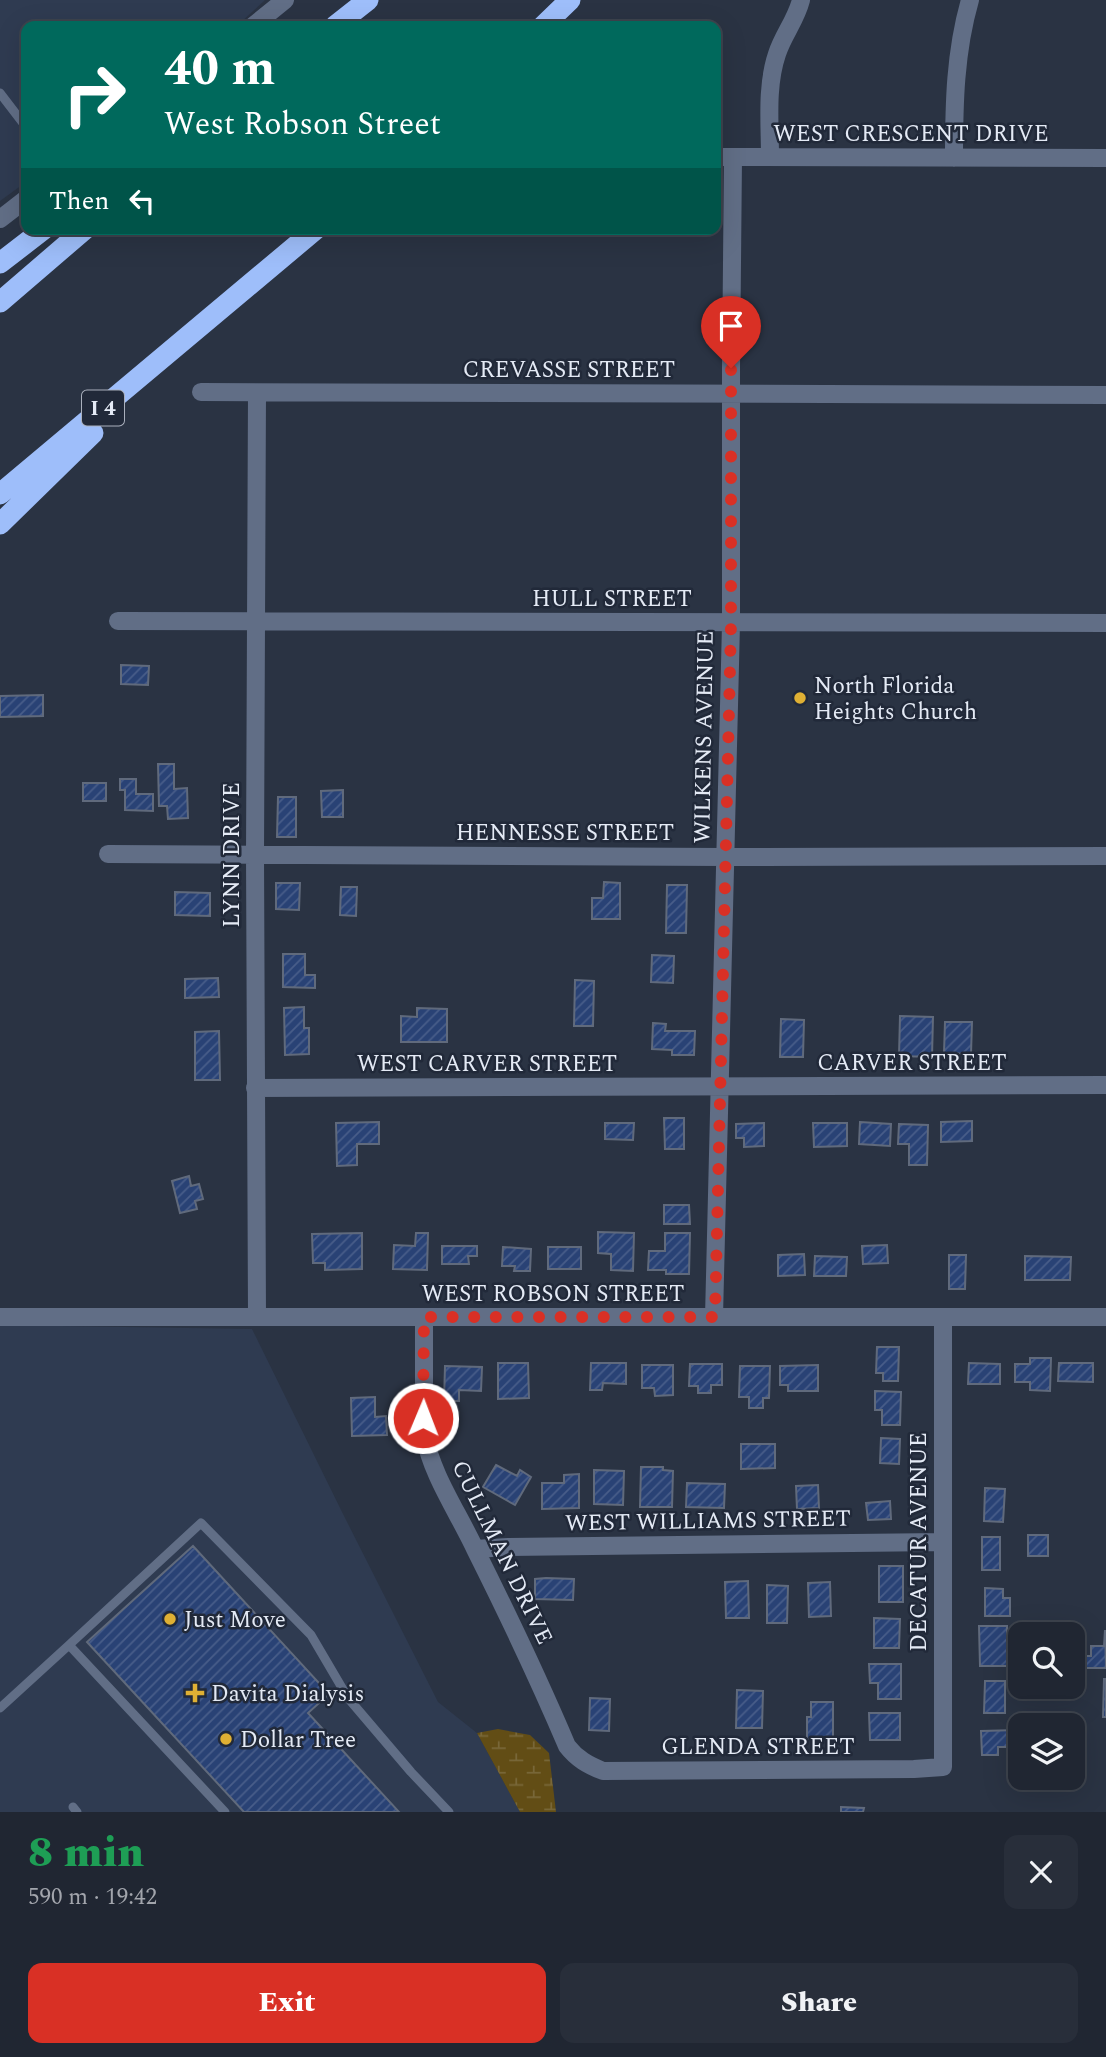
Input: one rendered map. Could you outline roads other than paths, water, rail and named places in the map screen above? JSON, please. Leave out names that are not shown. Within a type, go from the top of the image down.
[{"type":"highway","points":[[341,21],[368,0]]},
{"type":"highway","points":[[548,21],[570,0]]},
{"type":"highway","points":[[0,263],[36,235]]},
{"type":"highway","points":[[0,302],[78,235]]},
{"type":"highway","name":"I 4","points":[[0,494],[309,235]]},
{"type":"highway","points":[[0,524],[207,322]]},
{"type":"street","points":[[259,21],[285,0]]},
{"type":"street","points":[[770,157],[770,87],[773,65],[797,15],[801,0]]},
{"type":"street","points":[[954,158],[957,55],[970,0]]},
{"type":"street","name":"WEST CRESCENT DRIVE","points":[[725,157],[1106,158]]},
{"type":"street","name":"WILKENS AVENUE","points":[[715,1317],[731,624],[731,394],[725,157]]},
{"type":"street","points":[[0,219],[21,203]]},
{"type":"street","name":"CREVASSE STREET","points":[[201,392],[1106,395]]},
{"type":"street","name":"LYNN DRIVE","points":[[257,393],[257,1316]]},
{"type":"street","name":"HULL STREET","points":[[118,621],[1106,623]]},
{"type":"street","name":"HENNESSE STREET","points":[[108,854],[1106,856]]},
{"type":"street","name":"CARVER STREET","points":[[719,1087],[1106,1085]]},
{"type":"street","name":"WEST CARVER STREET","points":[[255,1088],[719,1087]]},
{"type":"street","name":"WEST ROBSON STREET","points":[[0,1317],[1106,1317]]},
{"type":"street","name":"CULLMAN DRIVE","points":[[424,1317],[423,1418],[426,1449],[567,1746],[576,1757]]},
{"type":"street","name":"DECATUR AVENUE","points":[[943,1317],[943,1767]]},
{"type":"street","name":"WEST WILLIAMS STREET","points":[[475,1549],[942,1542]]},
{"type":"street","name":"GLENDA STREET","points":[[576,1757],[603,1771],[943,1767]]},
{"type":"lane","points":[[0,93],[21,120]]},
{"type":"lane","points":[[0,1707],[201,1523],[311,1635],[348,1699],[449,1812]]},
{"type":"lane","points":[[69,1645],[225,1812]]},
{"type":"place","name":"North Florida Heights Church","points":[[800,698]]},
{"type":"place","name":"Just Move","points":[[170,1619]]},
{"type":"place","name":"Davita Dialysis","points":[[195,1693]]},
{"type":"place","name":"Dollar Tree","points":[[226,1739]]}]
